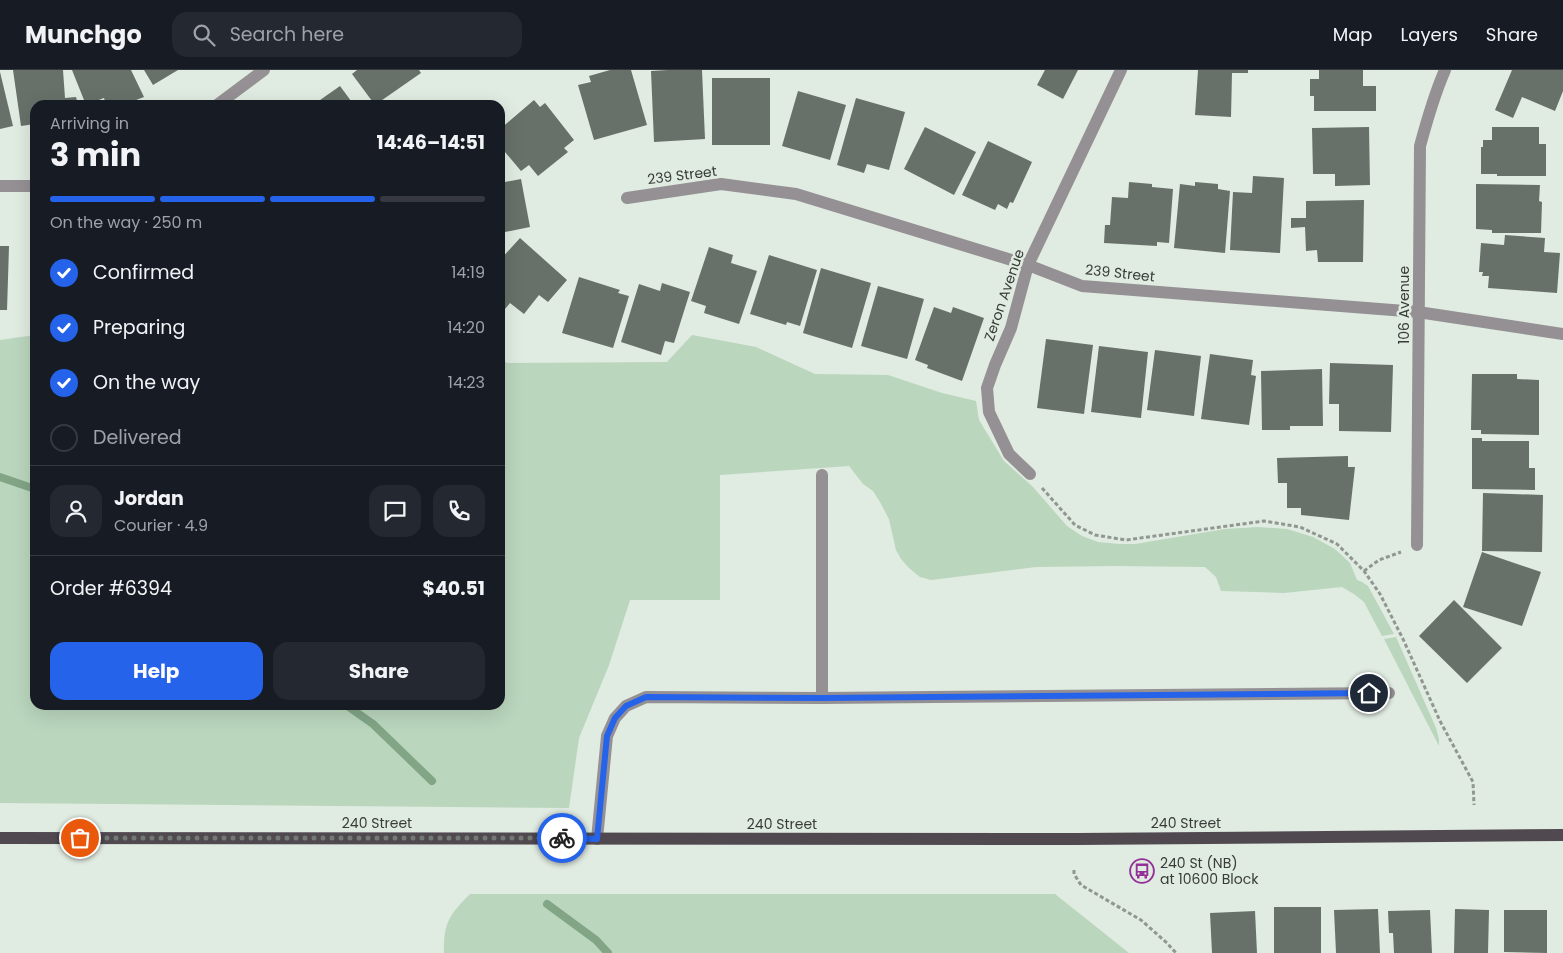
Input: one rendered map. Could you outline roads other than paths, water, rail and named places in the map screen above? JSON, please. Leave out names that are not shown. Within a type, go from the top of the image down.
[{"type":"main road","name":"240 Street","points":[[0,838],[1076,839],[1563,835]]},
{"type":"street","points":[[224,100],[264,70]]},
{"type":"street","name":"Zeron Avenue","points":[[1030,474],[1009,454],[989,412],[987,388],[1012,328],[1028,265],[1121,70]]},
{"type":"street","name":"106 Avenue","points":[[1418,545],[1420,146],[1431,105],[1445,70]]},
{"type":"street","name":"239 Street","points":[[627,198],[721,184],[796,194],[1028,265],[1082,286],[1418,312],[1563,334]]},
{"type":"street","points":[[0,186],[30,186]]},
{"type":"street","points":[[822,475],[822,698]]},
{"type":"street","points":[[597,839],[607,736],[615,718],[626,706],[646,697],[822,698],[1389,693]]},
{"type":"waterway","points":[[0,477],[30,487]]},
{"type":"waterway","points":[[353,710],[373,724],[432,781]]},
{"type":"waterway","points":[[547,904],[596,940],[608,953]]},
{"type":"place","name":"240 St (NB) at 10600 Block","points":[[1142,871]]}]
